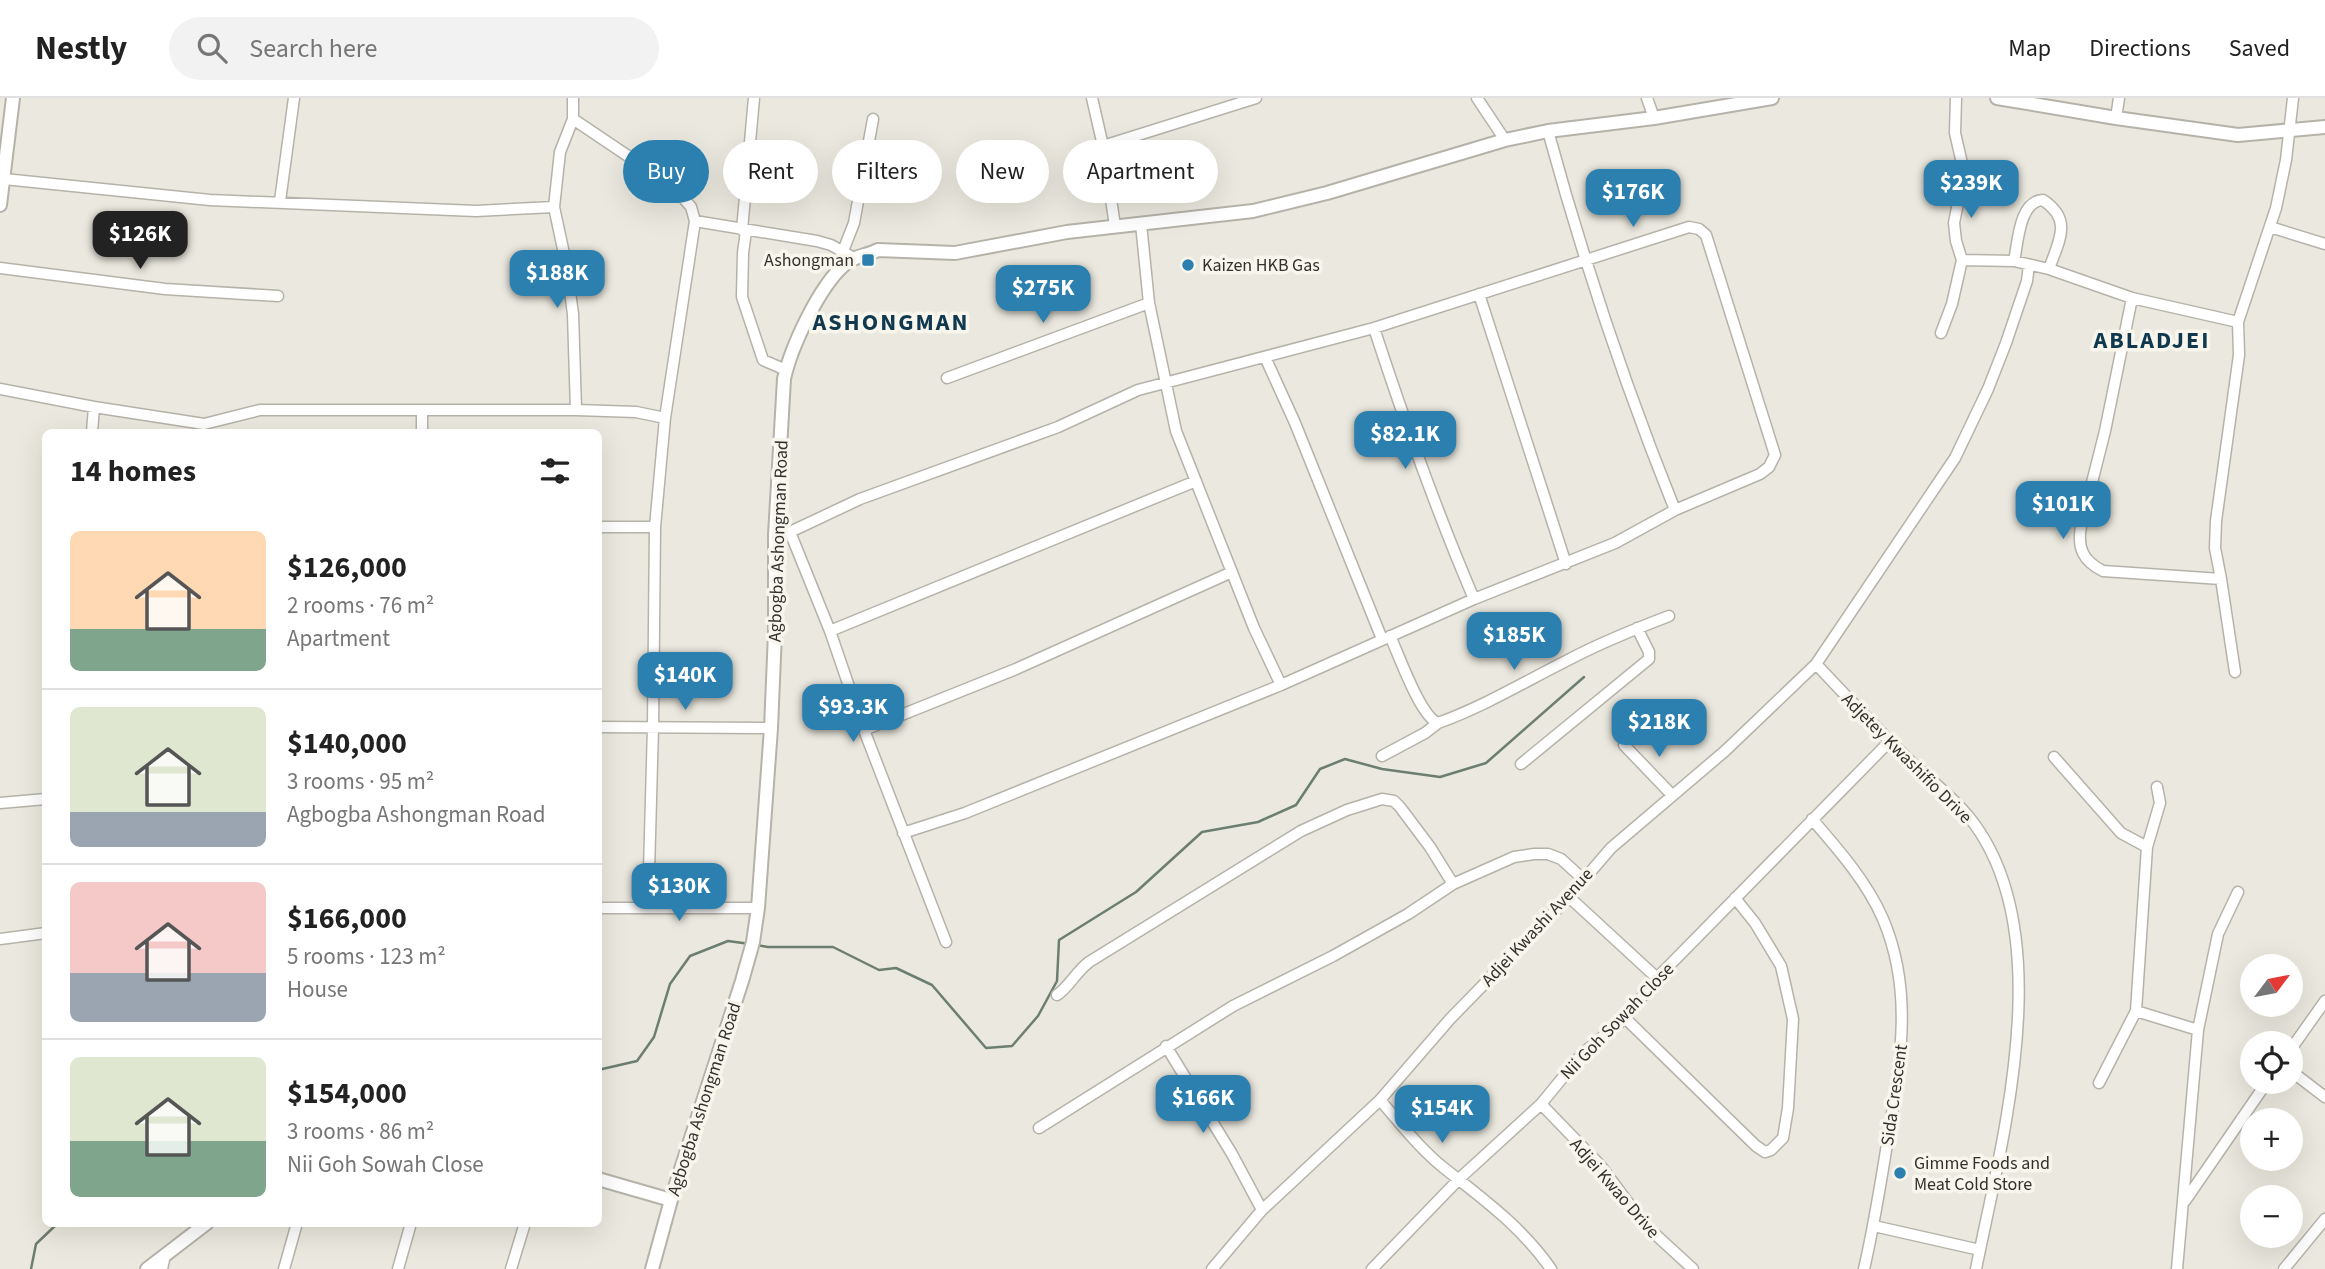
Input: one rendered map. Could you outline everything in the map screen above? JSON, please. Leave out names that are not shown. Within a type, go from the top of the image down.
[{"type":"street","points":[[0,205],[13,98]]},
{"type":"street","points":[[280,201],[294,98]]},
{"type":"street","points":[[573,98],[573,119],[560,152],[554,207],[573,314],[576,410]]},
{"type":"street","points":[[754,98],[741,297],[763,360],[786,370]]},
{"type":"street","points":[[1091,98],[1102,140]]},
{"type":"street","points":[[1223,108],[1233,98]]},
{"type":"street","points":[[1122,140],[1256,98]]},
{"type":"street","points":[[1477,98],[1505,140]]},
{"type":"street","points":[[1647,98],[1654,118]]},
{"type":"street","points":[[695,221],[817,241],[848,255],[866,256],[878,250],[955,253],[1021,239],[1253,211],[1302,200],[1505,140],[1548,131],[1654,118],[1770,98]]},
{"type":"street","points":[[1941,333],[1952,304],[1962,260],[1956,241],[1955,223],[1964,172],[1955,133],[1956,98]]},
{"type":"street","points":[[1997,98],[2238,135],[2325,127]]},
{"type":"street","points":[[2116,118],[2119,98]]},
{"type":"street","points":[[2235,671],[2215,548],[2216,521],[2239,355],[2238,322],[2259,253],[2270,227],[2286,160],[2293,98]]},
{"type":"street","points":[[573,119],[674,187],[691,207],[695,221],[665,418],[655,527],[648,907]]},
{"type":"street","points":[[848,255],[873,119]]},
{"type":"street","points":[[1548,131],[1625,380],[1675,510]]},
{"type":"street","points":[[4,179],[210,200],[476,211],[554,207]]},
{"type":"street","points":[[2014,261],[2026,211],[2035,201],[2043,200],[2056,209],[2061,221],[2061,234],[2049,268]]},
{"type":"street","points":[[1112,203],[1115,226]]},
{"type":"street","points":[[1141,224],[1149,303],[1176,431],[1254,628],[1281,685]]},
{"type":"street","points":[[775,535],[790,532],[860,499],[1058,426],[1116,399],[1166,383],[1374,328],[1689,227],[1699,229],[1706,235],[1775,455],[1769,467],[1760,474],[1675,510],[1615,543],[1474,599],[1281,685],[965,813],[903,833]]},
{"type":"street","points":[[2270,227],[2325,244]]},
{"type":"street","name":"Agbogba Ashongman Road","points":[[652,1269],[671,1200],[742,981],[758,908],[771,728],[775,535],[786,370],[823,291],[848,255]]},
{"type":"street","points":[[1962,260],[2014,261],[2049,268],[2132,298],[2238,322]]},
{"type":"street","name":"Adjei Kwashi Avenue","points":[[1212,1269],[1262,1210],[1380,1100],[1450,1019],[1569,897],[1611,848],[1725,751],[1816,664],[1955,458],[1968,434],[2006,343],[2027,281],[2029,265]]},
{"type":"street","points":[[0,268],[165,289],[278,296]]},
{"type":"street","points":[[1479,294],[1566,564]]},
{"type":"street","points":[[2132,298],[2105,432],[2078,540],[2081,553],[2090,564],[2103,571],[2221,579]]},
{"type":"street","points":[[947,378],[1149,303]]},
{"type":"street","points":[[1374,328],[1413,447],[1440,520],[1474,599]]},
{"type":"street","points":[[1265,357],[1386,637],[1423,707],[1432,721],[1438,723]]},
{"type":"street","points":[[0,389],[204,428],[260,410],[576,410],[636,412],[665,418]]},
{"type":"street","points":[[92,429],[94,407]]},
{"type":"street","points":[[422,411],[422,429]]},
{"type":"street","points":[[830,631],[1196,481]]},
{"type":"street","points":[[602,527],[655,527]]},
{"type":"street","points":[[790,532],[830,631],[864,730],[946,942]]},
{"type":"street","points":[[864,730],[1016,669],[1232,572]]},
{"type":"street","points":[[1382,756],[1438,723],[1485,704],[1570,658],[1669,616]]},
{"type":"street","points":[[1521,764],[1649,659],[1649,652],[1637,628]]},
{"type":"street","name":"Adjetey Kwashifio Drive","points":[[1816,664],[1890,741],[1969,817],[1986,842],[1999,870],[2016,939],[2019,981],[2017,1035],[2000,1157],[1976,1269]]},
{"type":"street","points":[[602,727],[771,728]]},
{"type":"street","name":"Nii Goh Sowah Close","points":[[1372,1269],[1460,1178],[1541,1104],[1582,1054],[1625,1018],[1657,978],[1890,741]]},
{"type":"street","points":[[1624,745],[1672,795]]},
{"type":"street","points":[[2054,757],[2121,833],[2147,847]]},
{"type":"street","points":[[2099,1083],[2136,1011],[2147,847],[2160,803],[2157,787]]},
{"type":"street","points":[[0,803],[42,799]]},
{"type":"street","points":[[1057,995],[1089,962],[1301,831],[1347,810],[1382,799],[1394,801],[1400,807],[1453,884]]},
{"type":"street","name":"Sida Crescent","points":[[1812,819],[1845,859],[1882,917],[1896,960],[1900,987],[1902,1051],[1874,1226],[1864,1269]]},
{"type":"street","points":[[1039,1129],[1233,1006],[1282,983],[1408,914],[1453,884],[1514,857],[1534,854],[1548,854],[1561,859],[1583,879]]},
{"type":"street","points":[[2177,1269],[2198,1030],[2218,934],[2238,892]]},
{"type":"street","points":[[1569,897],[1657,978]]},
{"type":"street","points":[[1625,1018],[1756,1146],[1765,1152],[1771,1150],[1783,1138],[1793,1019],[1782,966],[1755,923],[1735,898]]},
{"type":"street","points":[[602,908],[758,908]]},
{"type":"street","points":[[0,939],[42,934]]},
{"type":"street","points":[[2303,1032],[2325,1001]]},
{"type":"street","points":[[2136,1011],[2198,1030]]},
{"type":"street","points":[[1166,1046],[1233,1154],[1262,1210]]},
{"type":"street","points":[[2303,1080],[2325,1097]]},
{"type":"street","points":[[2183,1205],[2259,1094]]},
{"type":"street","points":[[1380,1100],[1444,1168],[1500,1211],[1551,1269]]},
{"type":"street","name":"Adjei Kwao Drive","points":[[1541,1104],[1600,1165],[1644,1224],[1693,1269]]},
{"type":"street","points":[[602,1180],[671,1200]]},
{"type":"street","points":[[2284,1269],[2323,1225]]},
{"type":"street","points":[[1874,1226],[1980,1250]]},
{"type":"street","points":[[147,1269],[202,1227]]},
{"type":"street","points":[[284,1269],[296,1227]]},
{"type":"street","points":[[398,1269],[410,1227]]},
{"type":"street","points":[[511,1269],[524,1227]]},
{"type":"street","points":[[162,1269],[165,1255]]},
{"type":"waterway","points":[[756,945],[833,947],[879,970],[896,968],[932,985],[986,1048],[1012,1046],[1038,1016],[1057,981],[1059,940],[1136,892],[1202,832],[1258,822],[1296,805],[1320,769],[1345,759],[1382,769],[1440,777],[1486,763],[1584,677]]},
{"type":"waterway","points":[[602,1069],[637,1061],[654,1037],[670,984],[690,956],[728,941],[750,944]]},
{"type":"waterway","points":[[31,1269],[36,1244],[54,1227]]},
{"type":"place","name":"Ashongman","points":[[868,260]]},
{"type":"place","name":"Kaizen HKB Gas","points":[[1188,265]]},
{"type":"place","name":"Gimme Foods and Meat Cold Store","points":[[1900,1173]]},
{"type":"district","name":"ASHONGMAN","points":[[891,322]]},
{"type":"district","name":"ABLADJEI","points":[[2152,340]]}]
